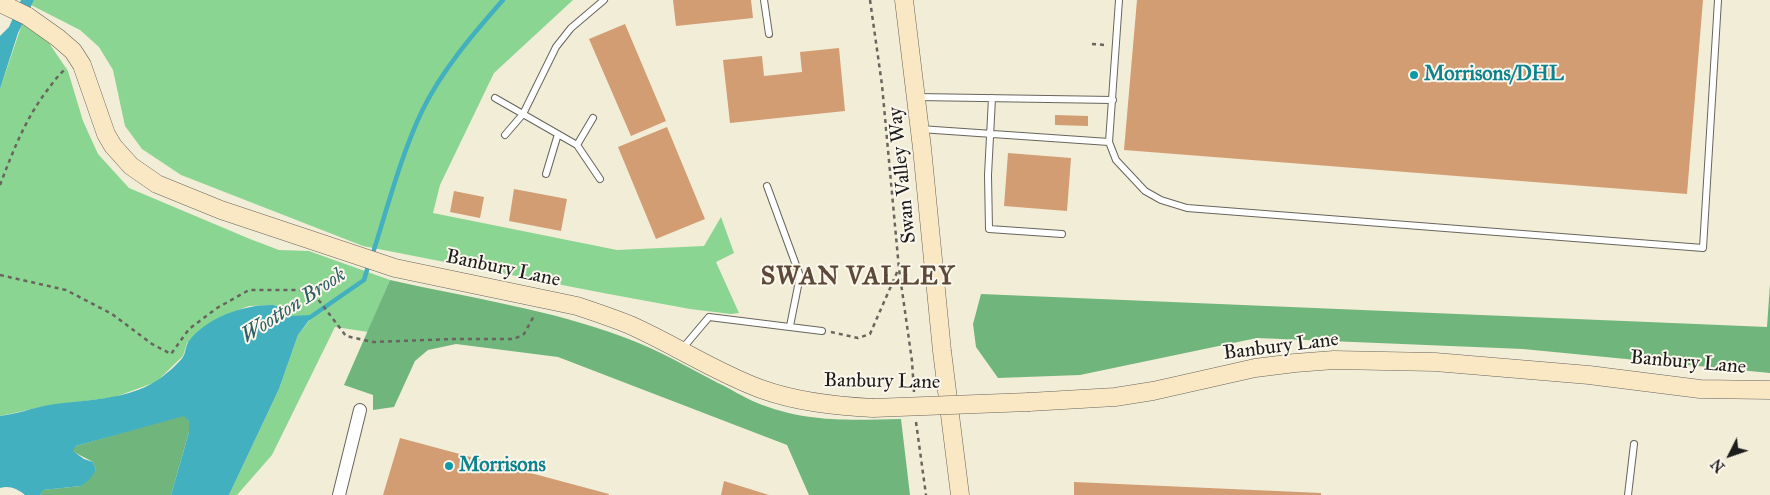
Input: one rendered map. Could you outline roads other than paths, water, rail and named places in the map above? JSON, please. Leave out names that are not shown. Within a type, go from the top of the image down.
[{"type":"street","name":"Swan Valley Way","points":[[904,0],[920,129],[942,351],[960,495]]},
{"type":"street","name":"Banbury Lane","points":[[0,2],[27,16],[58,38],[72,51],[82,65],[89,82],[106,134],[123,158],[140,173],[157,184],[221,210],[395,268],[577,306],[603,314],[631,326],[716,370],[762,389],[802,401],[837,406],[873,408],[1115,398],[1255,368],[1295,362],[1334,360],[1435,362],[1589,375],[1700,389],[1770,390]]},
{"type":"street","points":[[339,495],[360,410]]},
{"type":"lane","points":[[505,135],[523,114],[556,47],[570,28],[604,0]]},
{"type":"lane","points":[[764,0],[769,34]]},
{"type":"lane","points":[[1119,0],[1113,100],[1108,142],[1116,160],[1145,191],[1161,200],[1187,208],[1703,248],[1718,0]]},
{"type":"lane","points":[[916,97],[1113,100]]},
{"type":"lane","points":[[495,98],[577,145],[600,179]]},
{"type":"lane","points":[[992,98],[988,175],[989,229],[1062,234]]},
{"type":"lane","points":[[577,145],[593,118]]},
{"type":"lane","points":[[920,129],[1108,142]]},
{"type":"lane","points":[[546,174],[558,134]]},
{"type":"lane","points":[[767,186],[800,276],[790,326]]},
{"type":"lane","points":[[681,351],[708,317],[822,331]]},
{"type":"lane","points":[[1628,495],[1634,444]]},
{"type":"water","points":[[21,0],[34,0],[18,33],[0,89],[0,36],[9,27]]},
{"type":"water","points":[[263,305],[274,305],[284,310],[289,316],[313,315],[298,335],[279,389],[229,495],[171,495],[189,432],[189,422],[184,416],[76,446],[73,451],[84,459],[93,462],[96,470],[90,479],[81,486],[43,490],[40,495],[25,495],[13,488],[0,488],[0,416],[49,405],[119,396],[145,387],[159,379],[176,365],[184,355],[189,341],[206,325],[239,310]]},
{"type":"waterway","name":"Wootton Brook","points":[[372,256],[401,164],[422,111],[439,81],[469,39],[503,0]]},
{"type":"waterway","name":"Wootton Brook","points":[[309,318],[364,280],[369,263]]},
{"type":"place","name":"Morrisons/DHL","points":[[1414,75]]},
{"type":"place","name":"Morrisons","points":[[449,466]]},
{"type":"district","name":"SWAN VALLEY","points":[[858,278]]}]
